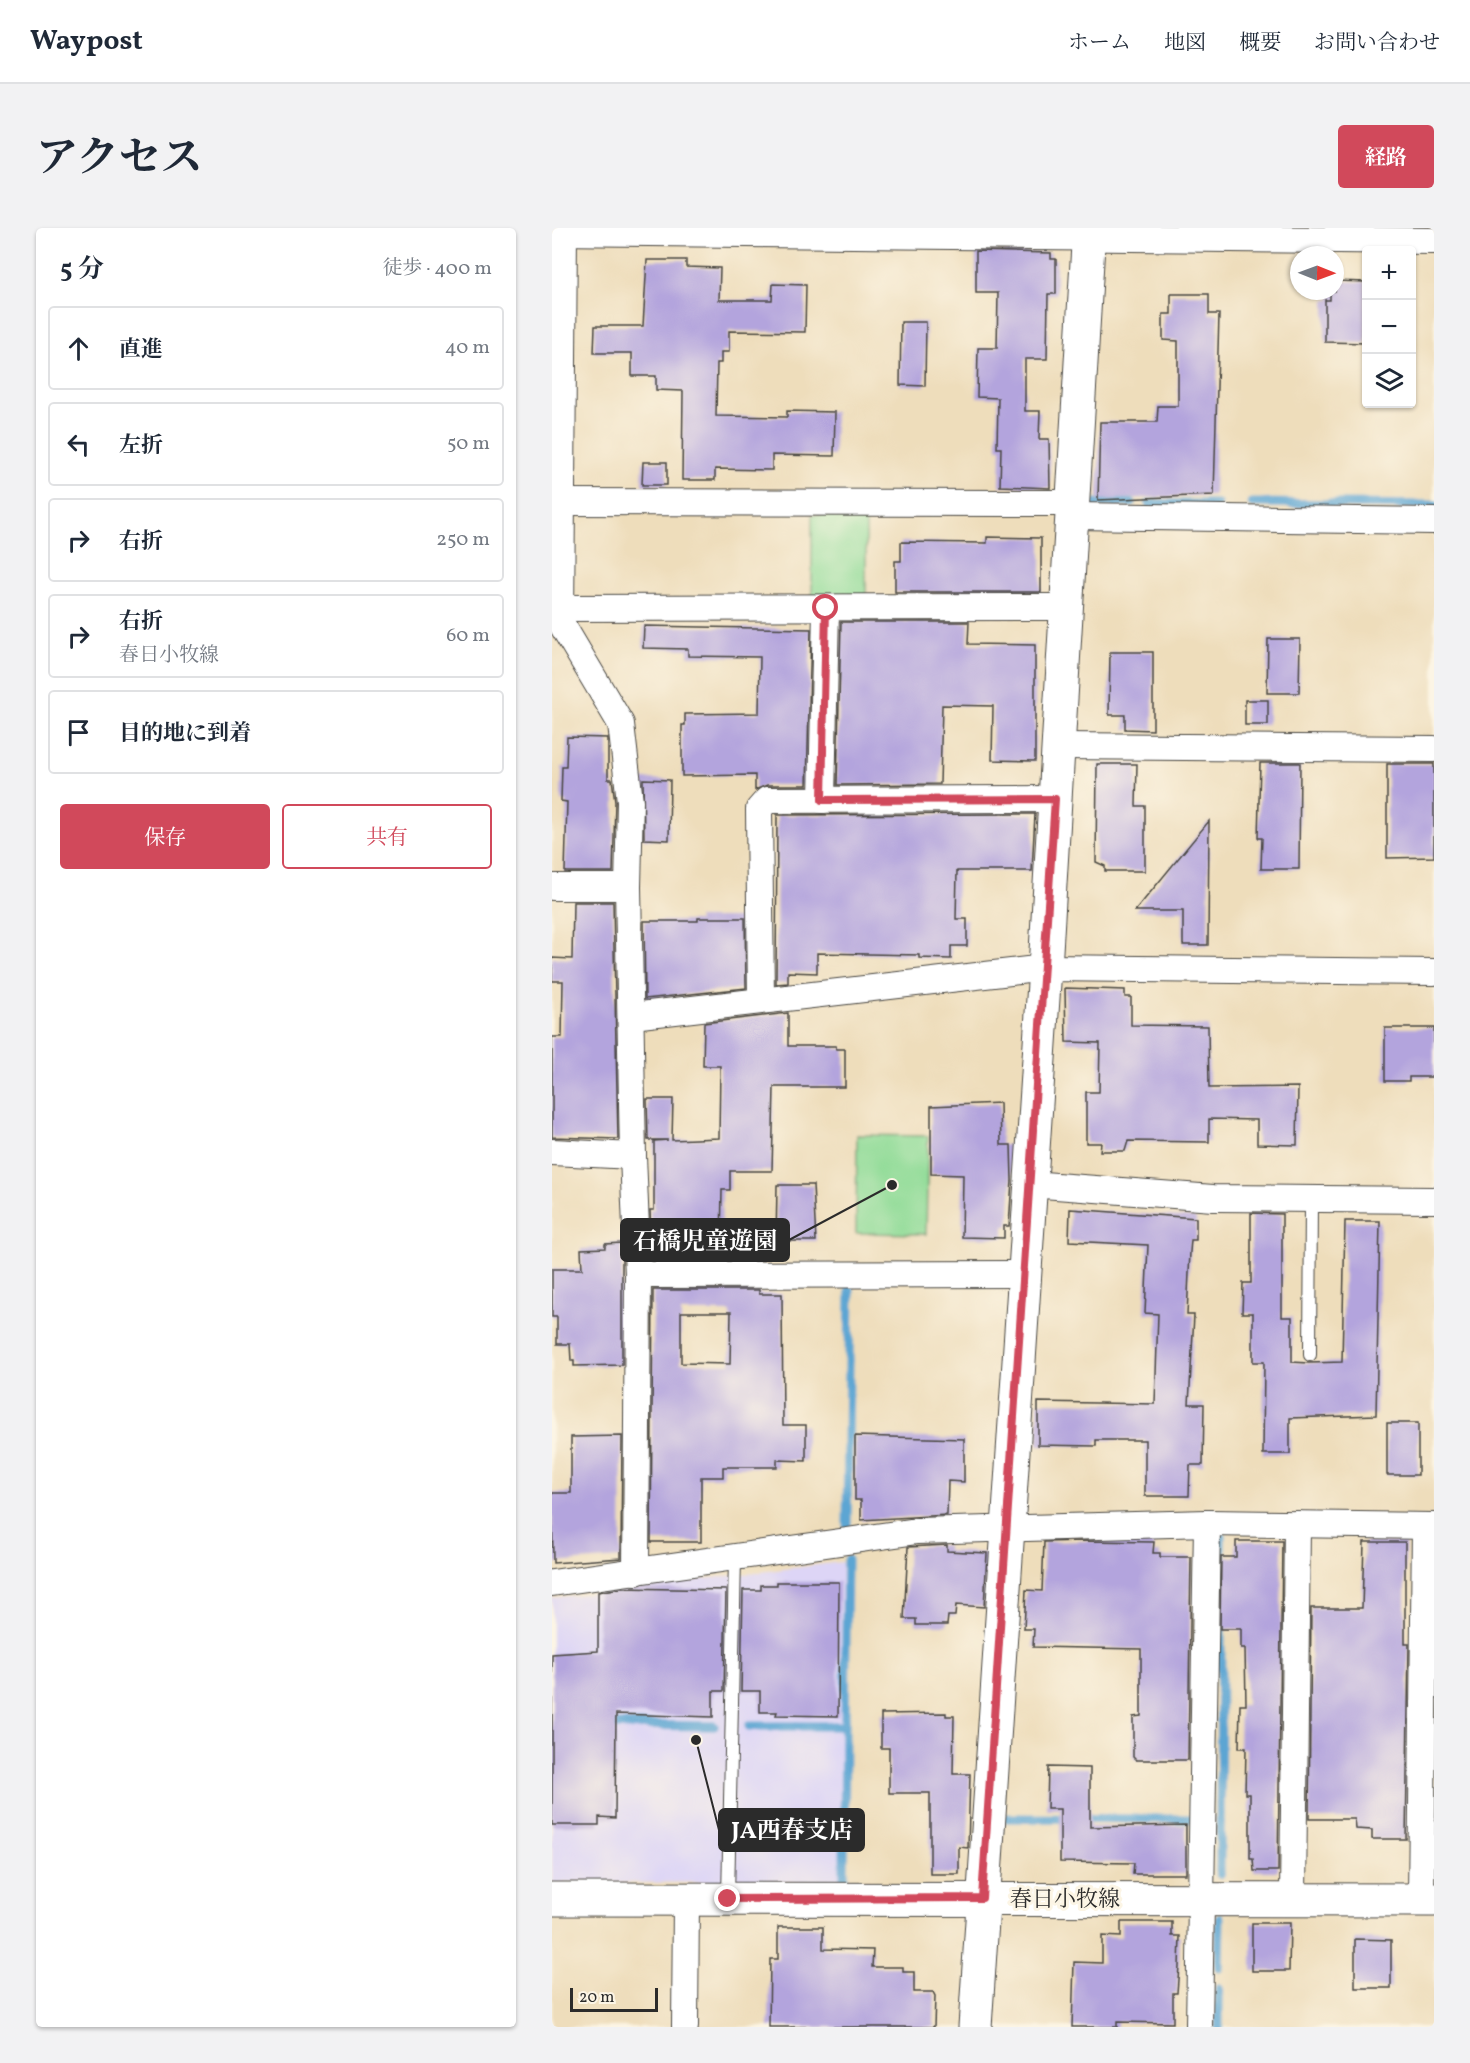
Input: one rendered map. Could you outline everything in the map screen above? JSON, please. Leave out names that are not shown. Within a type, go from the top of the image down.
[{"type":"street","points":[[636,1572],[638,1275],[633,1156],[628,887],[630,801],[621,724],[561,622],[557,608],[560,231],[1089,232],[1434,241]]},
{"type":"street","points":[[975,2027],[1045,968],[1089,232]]},
{"type":"street","points":[[557,502],[1073,509],[1434,521]]},
{"type":"street","points":[[557,608],[1067,607]]},
{"type":"street","points":[[822,800],[826,608]]},
{"type":"street","points":[[1058,746],[1434,749]]},
{"type":"street","points":[[760,1000],[759,809],[767,800],[1055,799]]},
{"type":"street","points":[[552,887],[628,887]]},
{"type":"street","points":[[632,1016],[1045,968],[1434,972]]},
{"type":"street","points":[[552,1152],[633,1156]]},
{"type":"street","points":[[1030,1184],[1213,1198],[1434,1200]]},
{"type":"street","points":[[638,1275],[1024,1274]]},
{"type":"street","points":[[1198,2027],[1207,1523]]},
{"type":"street","points":[[552,1583],[917,1531],[1207,1523],[1429,1526],[1428,1900]]},
{"type":"street","points":[[1293,1899],[1297,1524]]},
{"type":"street","name":"春日小牧線","points":[[552,1899],[1428,1900]]},
{"type":"street","points":[[685,2027],[686,1899]]},
{"type":"lane","points":[[1310,1355],[1311,1199]]},
{"type":"lane","points":[[728,1899],[735,1557]]},
{"type":"shaded area","points":[[842,1562],[840,1882],[552,1883],[552,1598]]},
{"type":"green space","points":[[812,515],[866,516],[866,601],[812,600]]},
{"type":"green space","points":[[857,1135],[928,1136],[926,1234],[856,1233]]},
{"type":"building","points":[[976,251],[1051,253],[1051,259],[1056,259],[1056,294],[1048,294],[1047,359],[1025,359],[1025,411],[1040,411],[1039,439],[1049,439],[1050,488],[1000,486],[1001,448],[997,448],[998,398],[977,397],[978,348],[997,348],[998,293],[976,293]]},
{"type":"building","points":[[647,260],[686,260],[686,267],[720,268],[719,300],[772,300],[773,284],[806,285],[805,332],[729,331],[729,352],[721,352],[721,363],[717,363],[716,416],[787,417],[787,411],[835,412],[834,456],[772,455],[772,470],[715,469],[715,480],[682,480],[683,391],[656,390],[656,376],[632,376],[632,353],[594,353],[595,326],[643,326]]},
{"type":"building","points":[[1344,281],[1362,282],[1362,343],[1325,342],[1325,300],[1344,300]]},
{"type":"building","points":[[1171,294],[1209,294],[1209,314],[1219,314],[1214,495],[1098,500],[1100,422],[1157,422],[1158,406],[1178,406],[1178,341],[1163,340],[1163,314],[1171,314]]},
{"type":"building","points":[[901,322],[926,322],[925,386],[900,385]]},
{"type":"building","points":[[643,462],[667,462],[667,485],[642,485]]},
{"type":"building","points":[[987,537],[1041,538],[1041,592],[895,592],[895,561],[901,561],[901,542],[987,543]]},
{"type":"building","points":[[841,622],[969,622],[968,644],[1035,645],[1035,761],[992,760],[993,706],[942,705],[940,784],[837,785]]},
{"type":"building","points":[[644,626],[811,629],[807,785],[767,785],[755,790],[755,775],[682,776],[682,725],[685,725],[685,714],[759,713],[760,657],[688,656],[688,649],[643,648]]},
{"type":"building","points":[[1268,639],[1300,639],[1299,693],[1267,693]]},
{"type":"building","points":[[1110,652],[1153,652],[1153,730],[1125,729],[1125,715],[1109,715]]},
{"type":"building","points":[[1245,700],[1268,700],[1268,725],[1245,725]]},
{"type":"building","points":[[567,737],[608,738],[608,779],[612,779],[615,802],[613,872],[565,872],[567,802],[561,801],[562,767],[566,767]]},
{"type":"building","points":[[1260,763],[1300,763],[1299,869],[1261,869],[1262,838],[1258,838]]},
{"type":"building","points":[[1097,764],[1137,764],[1136,806],[1145,806],[1145,871],[1105,871],[1105,866],[1096,862]]},
{"type":"building","points":[[1387,764],[1434,764],[1434,857],[1387,858]]},
{"type":"building","points":[[643,779],[670,780],[669,840],[644,839]]},
{"type":"building","points":[[1035,814],[1032,871],[957,871],[956,919],[967,919],[967,946],[951,946],[951,959],[919,958],[919,955],[817,953],[817,973],[788,972],[788,983],[776,984],[777,815]]},
{"type":"building","points":[[1209,821],[1208,945],[1183,945],[1183,911],[1135,911]]},
{"type":"building","points":[[573,902],[613,902],[618,1139],[552,1137],[552,1037],[562,1037],[563,981],[552,981],[552,958],[572,959]]},
{"type":"building","points":[[698,918],[745,918],[746,988],[645,999],[644,921],[698,921]]},
{"type":"building","points":[[1065,988],[1125,990],[1125,997],[1131,997],[1131,1025],[1208,1026],[1209,1088],[1298,1087],[1297,1145],[1257,1144],[1257,1120],[1209,1119],[1209,1142],[1128,1141],[1125,1151],[1100,1151],[1101,1143],[1086,1143],[1086,1092],[1099,1092],[1100,1043],[1066,1042]]},
{"type":"building","points":[[788,1013],[788,1046],[836,1046],[836,1049],[845,1049],[845,1087],[774,1087],[772,1171],[730,1171],[730,1190],[722,1190],[721,1242],[759,1242],[759,1260],[652,1260],[650,1210],[654,1210],[654,1141],[668,1140],[648,1140],[647,1099],[673,1099],[672,1140],[719,1138],[720,1066],[703,1066],[704,1023]]},
{"type":"building","points":[[1385,1028],[1434,1028],[1434,1077],[1409,1077],[1409,1081],[1385,1081]]},
{"type":"building","points":[[1000,1103],[1001,1145],[1011,1145],[1012,1180],[1009,1226],[1004,1226],[1004,1238],[962,1237],[963,1175],[931,1174],[931,1106]]},
{"type":"building","points":[[777,1185],[813,1185],[816,1241],[776,1241]]},
{"type":"building","points":[[1070,1209],[1196,1218],[1196,1240],[1191,1240],[1187,1315],[1194,1315],[1189,1404],[1204,1404],[1203,1465],[1190,1465],[1189,1496],[1145,1496],[1145,1440],[1096,1440],[1096,1446],[1038,1445],[1038,1402],[1155,1404],[1158,1314],[1145,1313],[1148,1245],[1069,1241]]},
{"type":"building","points":[[1251,1213],[1282,1214],[1282,1317],[1292,1317],[1292,1362],[1342,1362],[1345,1221],[1380,1221],[1376,1415],[1290,1418],[1290,1454],[1263,1454],[1264,1362],[1253,1362],[1253,1313],[1242,1313],[1243,1283],[1251,1283]]},
{"type":"building","points":[[622,1243],[622,1365],[574,1366],[574,1361],[571,1361],[570,1344],[557,1344],[557,1317],[552,1317],[552,1269],[582,1269],[581,1249],[605,1248],[605,1244]]},
{"type":"building","points":[[653,1290],[759,1290],[759,1294],[782,1294],[783,1425],[806,1425],[806,1461],[777,1460],[777,1467],[723,1467],[723,1477],[701,1477],[701,1542],[651,1542]],"holes":[[[681,1312],[731,1312],[730,1364],[681,1363]]]},
{"type":"building","points":[[1387,1423],[1418,1423],[1418,1475],[1387,1475]]},
{"type":"building","points":[[622,1436],[621,1558],[553,1563],[552,1493],[571,1493],[571,1437]]},
{"type":"building","points":[[855,1436],[964,1439],[964,1482],[948,1481],[947,1515],[861,1520],[861,1500],[855,1500]]},
{"type":"building","points":[[1236,1541],[1282,1541],[1278,1871],[1254,1871],[1253,1859],[1250,1859],[1250,1794],[1245,1794],[1246,1748],[1239,1748],[1240,1705],[1246,1705],[1245,1648],[1241,1648],[1241,1629],[1220,1629],[1221,1557],[1236,1557]]},
{"type":"building","points":[[1044,1542],[1154,1542],[1153,1553],[1160,1553],[1160,1557],[1191,1557],[1188,1760],[1136,1760],[1133,1757],[1133,1717],[1141,1716],[1141,1649],[1033,1647],[1034,1629],[1024,1629],[1026,1590],[1042,1591]]},
{"type":"building","points":[[1364,1542],[1405,1542],[1405,1644],[1409,1644],[1406,1839],[1372,1839],[1372,1830],[1356,1829],[1355,1819],[1309,1819],[1311,1608],[1362,1608]]},
{"type":"building","points":[[947,1545],[947,1551],[987,1553],[984,1607],[956,1605],[955,1616],[948,1616],[947,1625],[916,1625],[916,1619],[904,1619],[908,1547]]},
{"type":"building","points":[[777,1582],[839,1582],[838,1716],[776,1715],[777,1712],[760,1712],[760,1691],[741,1691],[743,1590],[761,1590],[761,1585],[777,1585]]},
{"type":"building","points":[[622,1588],[726,1590],[724,1691],[713,1691],[713,1717],[616,1714],[615,1818],[599,1817],[599,1825],[552,1825],[552,1654],[598,1651],[598,1592]]},
{"type":"building","points":[[946,1713],[946,1716],[954,1716],[953,1774],[970,1774],[968,1848],[959,1847],[959,1874],[930,1874],[930,1793],[889,1793],[889,1748],[881,1748],[881,1714]]},
{"type":"building","points":[[1048,1767],[1090,1768],[1090,1827],[1186,1825],[1186,1874],[1133,1874],[1134,1863],[1060,1862],[1060,1809],[1047,1809]]},
{"type":"building","points":[[1121,1922],[1172,1922],[1172,1936],[1180,1936],[1177,1993],[1173,1993],[1173,2023],[1117,2022],[1117,2027],[1072,2027],[1074,1962],[1102,1963],[1102,1936],[1121,1937]]},
{"type":"building","points":[[1252,1923],[1290,1923],[1289,1971],[1252,1971]]},
{"type":"building","points":[[778,1927],[823,1927],[823,1949],[873,1950],[872,1967],[903,1967],[903,1972],[914,1972],[914,1992],[933,1992],[935,1996],[934,2027],[769,2027],[770,1959],[778,1959]]},
{"type":"building","points":[[1355,1939],[1391,1940],[1391,1988],[1355,1988]]},
{"type":"waterway","points":[[1096,503],[1132,503]]},
{"type":"waterway","points":[[1252,503],[1434,505]]},
{"type":"waterway","points":[[1149,504],[1217,504]]},
{"type":"waterway","points":[[847,1525],[850,1284]]},
{"type":"waterway","points":[[1221,1535],[1221,1568]]},
{"type":"waterway","points":[[845,1726],[847,1560]]},
{"type":"waterway","points":[[1220,1874],[1221,1618]]},
{"type":"waterway","points":[[605,1725],[714,1726]]},
{"type":"waterway","points":[[749,1726],[845,1726],[844,1878]]},
{"type":"waterway","points":[[1007,1818],[1195,1819]]},
{"type":"waterway","points":[[1219,1968],[1220,1918]]},
{"type":"waterway","points":[[1219,1989],[1219,2027]]},
{"type":"place","name":"石橋児童遊園","points":[[892,1185]]},
{"type":"place","name":"JA西春支店","points":[[696,1740]]},
{"type":"route","points":[[728,1899],[982,1898],[1055,799],[822,800],[826,608]]}]
